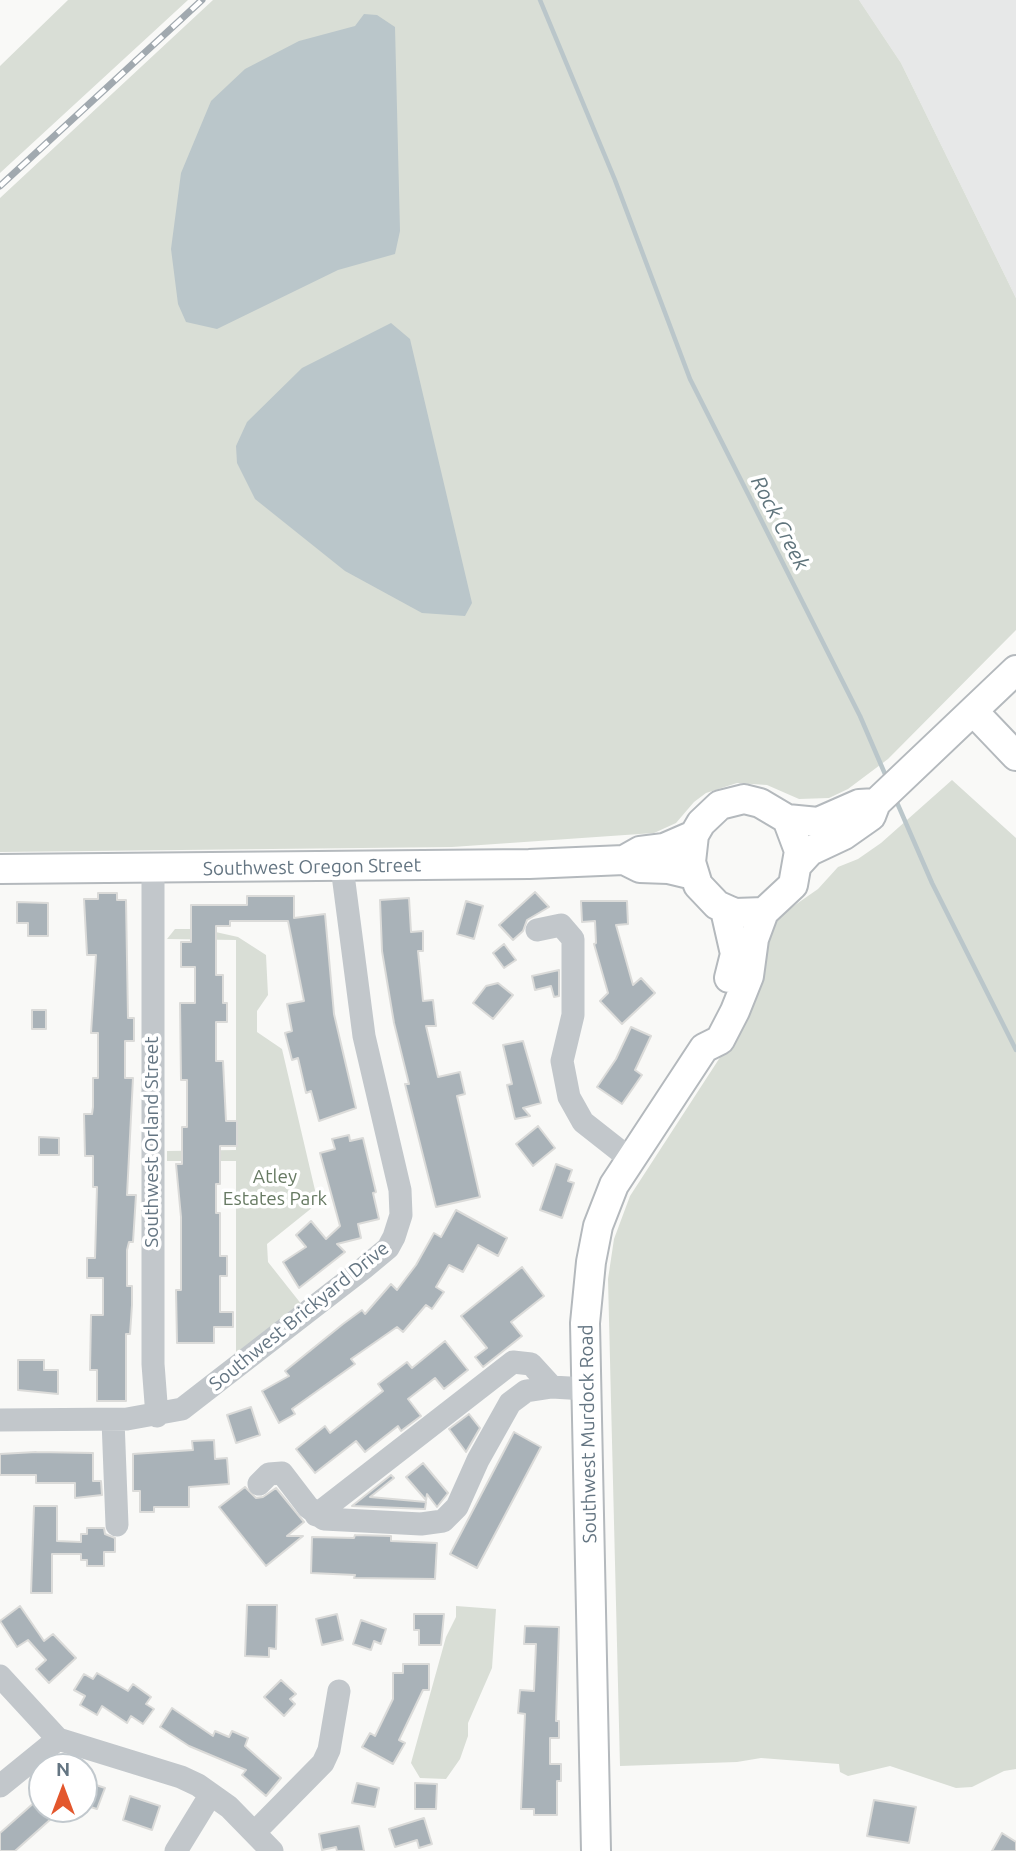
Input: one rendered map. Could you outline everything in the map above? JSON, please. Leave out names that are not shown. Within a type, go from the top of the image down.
[{"type":"main road","name":"Southwest Oregon Street","points":[[764,912],[793,885],[799,863],[810,851],[844,835],[871,816],[876,803],[1016,670]]},
{"type":"main road","points":[[974,712],[1016,756]]},
{"type":"main road","name":"Southwest Oregon Street","points":[[624,860],[640,851],[664,848],[694,835],[701,823],[720,805],[744,799],[760,803],[787,820],[818,822],[859,804],[876,803]]},
{"type":"main road","points":[[787,820],[797,840],[799,863]]},
{"type":"main road","points":[[694,835],[691,862],[694,875],[705,895],[725,910],[764,912]]},
{"type":"main road","name":"Southwest Oregon Street","points":[[0,869],[624,860],[640,868],[668,869],[694,875]]},
{"type":"main road","name":"Southwest Murdock Road","points":[[704,1048],[705,1030],[726,991],[735,954],[725,910]]},
{"type":"main road","name":"Southwest Murdock Road","points":[[596,1851],[585,1323],[591,1262],[603,1212],[630,1158],[704,1048],[720,1040],[735,1011],[749,976],[754,939],[764,912]]},
{"type":"street","name":"Southwest Brickyard Drive","points":[[0,1420],[113,1420],[171,1414],[194,1402],[388,1248],[399,1225],[400,1189],[364,1035],[342,866]]},
{"type":"street","name":"Southwest Orland Street","points":[[153,868],[153,1372],[157,1416]]},
{"type":"street","points":[[537,930],[561,925],[573,939],[576,987],[569,1038],[562,1061],[569,1097],[583,1122],[630,1158]]},
{"type":"street","points":[[316,1515],[501,1368],[513,1362],[531,1364],[552,1387]]},
{"type":"street","points":[[259,1484],[270,1474],[282,1472],[316,1515],[324,1519],[421,1524],[443,1521],[457,1507],[478,1460],[510,1403],[526,1391],[552,1387],[586,1388]]},
{"type":"street","points":[[113,1420],[117,1525]]},
{"type":"street","points":[[0,1676],[58,1740],[181,1777],[211,1794],[255,1832],[272,1851]]},
{"type":"street","points":[[255,1832],[323,1763],[329,1750],[340,1691]]},
{"type":"street","points":[[0,1786],[58,1740]]},
{"type":"street","points":[[176,1851],[211,1794]]},
{"type":"shaded area","points":[[859,0],[1016,0],[1016,298],[901,63]]},
{"type":"shaded area","points":[[364,14],[377,15],[395,27],[400,231],[395,254],[338,270],[217,329],[186,322],[178,304],[171,249],[181,173],[211,101],[245,69],[299,41],[355,26]]},
{"type":"shaded area","points":[[391,323],[410,339],[472,603],[465,616],[422,613],[345,571],[255,499],[237,463],[236,446],[247,422],[302,368]]},
{"type":"green space","points":[[68,0],[188,0],[0,173],[0,66]]},
{"type":"green space","points":[[213,0],[859,0],[901,63],[1016,298],[1016,630],[888,759],[848,789],[829,798],[799,799],[767,785],[737,783],[706,793],[694,802],[676,823],[654,833],[452,847],[0,852],[0,198]]},
{"type":"green space","points":[[952,780],[1016,838],[1016,1769],[1004,1771],[972,1787],[956,1788],[890,1766],[848,1776],[840,1772],[839,1764],[761,1758],[737,1762],[620,1766],[608,1279],[614,1239],[630,1196],[754,1005],[762,980],[772,921],[818,889],[838,867],[858,859],[881,843]]},
{"type":"green space","name":"Atley Estates Park","points":[[175,929],[202,929],[238,937],[266,955],[268,995],[257,1011],[257,1032],[282,1049],[318,1203],[267,1244],[268,1262],[302,1305],[236,1353],[236,1161],[167,1161],[167,1151],[236,1150],[236,940],[167,939]]},
{"type":"green space","points":[[456,1606],[496,1609],[492,1668],[468,1723],[468,1736],[460,1759],[446,1779],[420,1778],[411,1763],[446,1637],[456,1617]]},
{"type":"building","points":[[535,892],[549,907],[527,920],[523,931],[513,940],[499,925]]},
{"type":"building","points":[[98,893],[117,893],[117,900],[126,900],[128,1018],[134,1018],[134,1041],[125,1041],[125,1078],[133,1078],[127,1195],[136,1195],[133,1242],[129,1242],[127,1250],[127,1286],[132,1286],[132,1305],[130,1334],[126,1334],[126,1401],[97,1401],[97,1370],[90,1370],[91,1315],[103,1315],[103,1278],[87,1278],[87,1258],[95,1258],[97,1187],[93,1187],[93,1156],[85,1156],[84,1114],[92,1114],[93,1078],[98,1078],[98,1033],[91,1033],[96,955],[87,955],[84,899],[98,899]]},
{"type":"building","points":[[247,896],[294,896],[294,918],[325,914],[334,1014],[356,1108],[319,1121],[311,1091],[306,1093],[298,1058],[292,1060],[285,1033],[292,1031],[287,1004],[304,1001],[288,921],[230,921],[230,926],[216,926],[216,975],[223,975],[223,1003],[227,1003],[227,1022],[216,1022],[216,1061],[223,1061],[226,1121],[237,1121],[237,1146],[220,1146],[220,1184],[216,1184],[216,1213],[220,1213],[220,1256],[227,1256],[227,1276],[220,1276],[220,1312],[233,1312],[233,1327],[214,1327],[214,1343],[177,1343],[176,1290],[181,1290],[181,1217],[176,1164],[182,1164],[182,1127],[187,1127],[187,1080],[181,1080],[180,1003],[195,1003],[195,967],[181,967],[181,942],[191,942],[191,905],[247,905]]},
{"type":"building","points":[[409,898],[411,932],[423,931],[423,951],[418,951],[423,1001],[433,1000],[436,1026],[426,1026],[438,1077],[460,1072],[465,1094],[457,1096],[480,1197],[436,1207],[405,1084],[409,1084],[394,1023],[382,951],[380,900]]},
{"type":"building","points":[[466,901],[483,906],[474,939],[457,934]]},
{"type":"building","points":[[581,901],[627,901],[628,924],[616,925],[633,985],[641,978],[655,993],[622,1024],[600,1001],[608,993],[594,944],[595,921],[582,922]]},
{"type":"building","points":[[17,902],[48,903],[48,936],[28,936],[28,923],[17,923]]},
{"type":"building","points":[[504,944],[516,960],[504,968],[493,953]]},
{"type":"building","points":[[559,970],[559,996],[554,997],[551,986],[535,990],[532,976]]},
{"type":"building","points":[[498,983],[513,995],[493,1019],[473,1003],[486,986]]},
{"type":"building","points":[[32,1010],[46,1010],[46,1029],[32,1029]]},
{"type":"building","points":[[631,1027],[651,1036],[635,1070],[642,1075],[622,1104],[597,1087],[616,1059]]},
{"type":"building","points":[[523,1041],[541,1103],[523,1108],[530,1116],[515,1119],[507,1085],[512,1084],[503,1045]]},
{"type":"building","points":[[538,1126],[555,1148],[533,1166],[516,1144]]},
{"type":"building","points":[[349,1135],[350,1141],[363,1138],[376,1192],[373,1193],[379,1219],[358,1224],[361,1238],[337,1244],[345,1252],[299,1288],[283,1262],[306,1247],[296,1235],[311,1221],[326,1239],[340,1226],[320,1153],[335,1149],[332,1139]]},
{"type":"building","points":[[39,1137],[59,1138],[59,1155],[39,1155]]},
{"type":"building","points":[[556,1164],[572,1170],[568,1181],[574,1183],[562,1218],[540,1210]]},
{"type":"building","points":[[456,1210],[507,1238],[498,1256],[478,1245],[463,1272],[449,1265],[436,1287],[444,1292],[432,1309],[426,1305],[403,1332],[397,1327],[351,1359],[355,1364],[292,1409],[295,1414],[279,1423],[262,1391],[289,1376],[285,1371],[343,1324],[362,1310],[365,1314],[391,1284],[397,1290],[416,1265],[434,1233],[441,1237]]},
{"type":"building","points":[[522,1267],[544,1296],[511,1322],[522,1336],[483,1367],[475,1357],[487,1348],[461,1316]]},
{"type":"building","points":[[445,1341],[468,1370],[444,1389],[435,1378],[408,1399],[421,1416],[401,1431],[398,1426],[365,1452],[356,1441],[315,1473],[296,1449],[325,1426],[330,1433],[383,1391],[378,1384],[407,1362],[412,1368]]},
{"type":"building","points":[[18,1360],[44,1360],[44,1370],[58,1370],[58,1394],[18,1390]]},
{"type":"building","points":[[251,1407],[260,1435],[236,1443],[227,1415]]},
{"type":"building","points":[[469,1414],[480,1428],[466,1452],[449,1429]]},
{"type":"building","points":[[514,1432],[541,1447],[477,1568],[450,1554]]},
{"type":"building","points":[[214,1440],[215,1459],[227,1458],[229,1484],[189,1487],[189,1507],[154,1507],[154,1512],[140,1512],[140,1491],[133,1491],[133,1454],[193,1450],[192,1441]]},
{"type":"building","points":[[93,1453],[93,1481],[101,1481],[102,1495],[75,1498],[75,1483],[36,1483],[36,1475],[0,1475],[0,1454]]},
{"type":"building","points":[[423,1463],[448,1493],[437,1507],[427,1494],[426,1500],[406,1477]]},
{"type":"building","points":[[391,1475],[394,1478],[370,1497],[426,1502],[425,1509],[352,1506]]},
{"type":"building","points":[[245,1487],[256,1498],[263,1497],[276,1488],[304,1522],[287,1536],[303,1536],[266,1566],[219,1507]]},
{"type":"building","points":[[34,1506],[57,1506],[57,1541],[81,1542],[81,1534],[87,1534],[87,1528],[104,1528],[105,1534],[115,1538],[115,1552],[104,1552],[104,1566],[87,1566],[87,1560],[81,1560],[81,1554],[52,1554],[52,1593],[31,1593]]},
{"type":"building","points":[[355,1535],[391,1536],[391,1541],[437,1543],[435,1579],[354,1578],[355,1575],[311,1573],[312,1537],[354,1538]]},
{"type":"building","points":[[247,1605],[277,1605],[276,1649],[269,1648],[269,1657],[245,1656]]},
{"type":"building","points":[[20,1606],[44,1641],[53,1634],[76,1658],[49,1683],[36,1669],[46,1660],[28,1640],[17,1647],[0,1621]]},
{"type":"building","points":[[337,1614],[343,1640],[322,1645],[316,1619]]},
{"type":"building","points":[[414,1614],[444,1614],[441,1645],[419,1645],[419,1630],[414,1630]]},
{"type":"building","points":[[361,1620],[386,1629],[381,1644],[374,1641],[371,1650],[353,1644]]},
{"type":"building","points":[[525,1626],[559,1627],[556,1721],[559,1721],[559,1738],[550,1738],[550,1764],[561,1764],[561,1781],[557,1781],[557,1815],[534,1815],[534,1809],[521,1809],[525,1714],[518,1713],[520,1690],[534,1691],[536,1644],[524,1644]]},
{"type":"building","points":[[403,1664],[429,1664],[429,1690],[423,1690],[399,1740],[405,1743],[393,1764],[362,1747],[370,1733],[375,1736],[393,1699],[393,1673],[403,1673]]},
{"type":"building","points":[[97,1673],[128,1691],[133,1684],[151,1697],[146,1704],[154,1709],[143,1724],[131,1716],[127,1723],[102,1706],[97,1715],[80,1705],[85,1696],[74,1690],[84,1674],[93,1679]]},
{"type":"building","points":[[281,1680],[296,1694],[290,1699],[295,1704],[284,1716],[264,1697]]},
{"type":"building","points":[[172,1708],[213,1736],[215,1731],[229,1737],[232,1731],[248,1738],[245,1746],[281,1778],[266,1796],[242,1775],[246,1770],[189,1746],[160,1727]]},
{"type":"building","points":[[357,1783],[379,1788],[375,1807],[352,1803]]},
{"type":"building","points":[[415,1783],[437,1784],[436,1809],[415,1809]]},
{"type":"building","points":[[98,1786],[105,1788],[98,1806]]},
{"type":"building","points":[[130,1796],[160,1806],[152,1830],[123,1820]]},
{"type":"building","points":[[874,1800],[916,1807],[909,1843],[867,1836]]},
{"type":"building","points":[[28,1808],[28,1823],[46,1823],[15,1851],[0,1851],[0,1833]]},
{"type":"building","points":[[424,1818],[432,1844],[419,1848],[417,1840],[395,1847],[389,1829]]},
{"type":"building","points":[[359,1826],[364,1851],[337,1851],[336,1847],[322,1850],[319,1834]]},
{"type":"building","points":[[1002,1833],[1016,1842],[1016,1851],[992,1851]]},
{"type":"waterway","name":"Rock Creek","points":[[540,0],[615,180],[690,379],[860,716],[888,781]]},
{"type":"waterway","name":"Rock Creek","points":[[895,798],[932,883],[1016,1050]]},
{"type":"railway","points":[[0,186],[202,0]]}]
